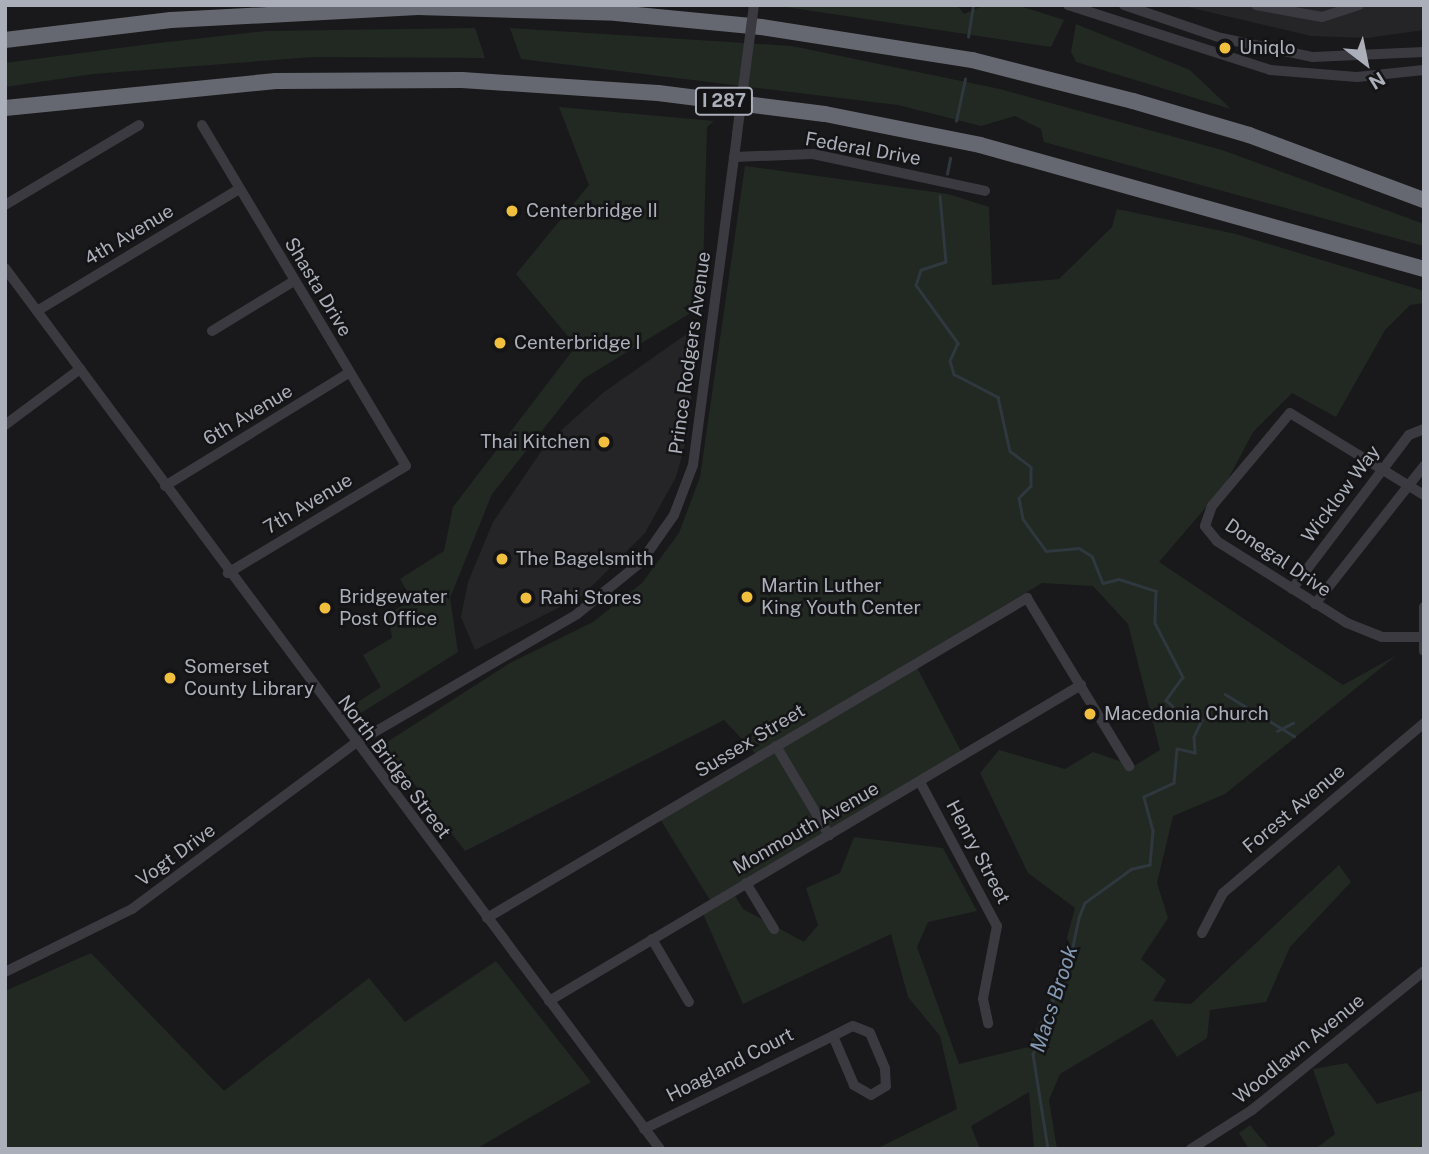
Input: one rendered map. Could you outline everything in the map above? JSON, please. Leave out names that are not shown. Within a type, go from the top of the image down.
[{"type":"highway","points":[[5,40],[170,20],[418,7],[616,13],[761,27],[972,60],[1133,101],[1250,135],[1424,200]]},
{"type":"highway","name":"I 287","points":[[5,108],[302,80],[514,81],[658,93],[825,114],[1005,150],[1424,269]]},
{"type":"street","name":"Prince Rodgers Avenue","points":[[354,744],[604,597],[656,544],[692,465],[754,5]]},
{"type":"street","points":[[1068,5],[1270,70],[1357,77],[1424,70]]},
{"type":"street","points":[[1124,5],[1222,38],[1313,57],[1424,52]]},
{"type":"street","points":[[1256,5],[1322,17],[1359,5]]},
{"type":"street","points":[[5,205],[139,125]]},
{"type":"street","name":"Shasta Drive","points":[[202,125],[406,466]]},
{"type":"street","name":"Federal Drive","points":[[734,157],[813,155],[985,191]]},
{"type":"street","name":"4th Avenue","points":[[37,311],[239,188]]},
{"type":"street","name":"North Bridge Street","points":[[5,268],[354,744],[660,1149]]},
{"type":"street","points":[[212,331],[294,281]]},
{"type":"street","points":[[5,425],[80,369]]},
{"type":"street","name":"6th Avenue","points":[[165,486],[349,373]]},
{"type":"street","name":"Donegal Drive","points":[[1421,637],[1370,635],[1315,604],[1217,541],[1205,526],[1209,510],[1290,414],[1382,467],[1424,495]]},
{"type":"street","name":"Wicklow Way","points":[[1292,589],[1382,467],[1412,432],[1424,429]]},
{"type":"street","name":"7th Avenue","points":[[228,573],[406,466]]},
{"type":"street","points":[[1315,604],[1424,466]]},
{"type":"street","name":"Sussex Street","points":[[487,918],[1016,601],[1032,602],[1081,685]]},
{"type":"street","points":[[1424,607],[1421,637],[1424,651]]},
{"type":"street","points":[[1081,685],[1129,766]]},
{"type":"street","name":"Monmouth Avenue","points":[[549,1001],[1081,685]]},
{"type":"street","name":"Forest Avenue","points":[[1202,933],[1223,893],[1424,723]]},
{"type":"street","name":"Vogt Drive","points":[[5,972],[132,909],[354,744]]},
{"type":"street","points":[[776,746],[829,835]]},
{"type":"street","name":"Henry Street","points":[[920,782],[997,926],[983,999],[988,1023]]},
{"type":"street","points":[[746,883],[774,929]]},
{"type":"street","points":[[652,939],[690,1002]]},
{"type":"street","name":"Woodlawn Avenue","points":[[1191,1149],[1252,1110],[1422,976]]},
{"type":"street","name":"Hoagland Court","points":[[644,1129],[833,1035],[865,1027],[886,1069],[886,1086],[859,1093],[833,1035]]},
{"type":"shaded area","points":[[773,5],[957,5],[964,14],[985,5],[1017,5],[1064,20],[1051,47]]},
{"type":"shaded area","points":[[1179,5],[1424,5],[1424,30],[1367,38],[1311,36]]},
{"type":"shaded area","points":[[1076,24],[1190,70],[1231,109],[1076,62],[1071,52]]},
{"type":"shaded area","points":[[475,28],[485,58],[313,57],[93,74],[5,87],[5,63],[150,44],[266,31]]},
{"type":"shaded area","points":[[510,28],[792,46],[1000,89],[1222,150],[1424,224],[1424,246],[1044,142],[1041,129],[1015,116],[981,126],[898,105],[521,59]]},
{"type":"shaded area","points":[[559,107],[714,121],[707,127],[702,306],[583,379],[492,494],[450,598],[458,652],[361,713],[355,704],[381,687],[363,655],[392,638],[388,614],[412,600],[400,579],[444,551],[453,507],[576,346],[516,274],[589,185]]},
{"type":"shaded area","points":[[745,166],[948,194],[989,207],[992,285],[1059,279],[1112,227],[1117,209],[1236,234],[1424,291],[1424,303],[1410,305],[1385,330],[1336,417],[1292,393],[1253,432],[1225,485],[1159,562],[1343,685],[1397,655],[1225,794],[1173,816],[1157,883],[1168,918],[1141,959],[1166,980],[1153,1001],[1191,1004],[1339,865],[1351,882],[1290,947],[1266,1002],[1210,1010],[1207,1038],[1177,1057],[1152,1019],[1060,1074],[1049,1100],[1057,1149],[1034,1149],[1029,1092],[971,1126],[980,1149],[876,1149],[957,1109],[940,1036],[908,997],[891,934],[743,1004],[700,907],[710,900],[657,814],[757,755],[724,720],[465,851],[384,744],[510,663],[593,622],[642,583],[679,533],[700,477]],"holes":[[[1042,583],[1093,586],[1128,624],[1160,750],[1134,766],[1093,752],[1065,769],[999,750],[980,773],[1028,873],[1075,908],[1050,1000],[1028,1047],[959,1064],[917,947],[928,922],[977,911],[943,848],[854,837],[840,873],[806,888],[818,925],[804,942],[743,909],[731,889],[962,753],[913,660]]]},
{"type":"shaded area","points":[[698,326],[688,434],[676,477],[645,533],[582,596],[475,650],[461,617],[468,582],[493,522],[547,443],[604,392]]},
{"type":"shaded area","points":[[91,953],[224,1091],[369,978],[405,1022],[496,961],[591,1082],[476,1149],[5,1149],[5,991]]},
{"type":"shaded area","points":[[1347,1063],[1377,1104],[1424,1090],[1424,1149],[1315,1149],[1335,1134],[1313,1069]]},
{"type":"shaded area","points":[[1250,1125],[1270,1149],[1249,1149],[1239,1133]]},
{"type":"waterway","name":"Macs Brook","points":[[968,37],[973,5]]},
{"type":"waterway","name":"Macs Brook","points":[[956,121],[965,79]]},
{"type":"waterway","name":"Macs Brook","points":[[947,174],[950,158]]},
{"type":"waterway","name":"Macs Brook","points":[[940,196],[946,262],[921,270],[916,285],[958,343],[950,361],[954,374],[998,397],[1010,451],[1031,467],[1031,486],[1019,498],[1023,519],[1046,551],[1079,548],[1092,556],[1103,583],[1119,579],[1156,591],[1155,623],[1183,677],[1166,700],[1185,718],[1195,714],[1202,720],[1194,737],[1195,753],[1177,749],[1174,783],[1144,797],[1153,831],[1150,865],[1132,869],[1085,903],[1079,918],[1070,961],[1053,991],[1053,1016],[1033,1054],[1048,1149]]},
{"type":"waterway","points":[[1225,694],[1294,736]]},
{"type":"waterway","points":[[1277,731],[1293,723]]},
{"type":"place","name":"Uniqlo","points":[[1225,48]]},
{"type":"place","name":"Centerbridge II","points":[[512,211]]},
{"type":"place","name":"Centerbridge I","points":[[500,343]]},
{"type":"place","name":"Thai Kitchen","points":[[604,442]]},
{"type":"place","name":"The Bagelsmith","points":[[502,559]]},
{"type":"place","name":"Martin Luther King Youth Center","points":[[747,597]]},
{"type":"place","name":"Rahi Stores","points":[[526,598]]},
{"type":"place","name":"Bridgewater Post Office","points":[[325,608]]},
{"type":"place","name":"Somerset County Library","points":[[170,678]]},
{"type":"place","name":"Macedonia Church","points":[[1090,714]]}]
